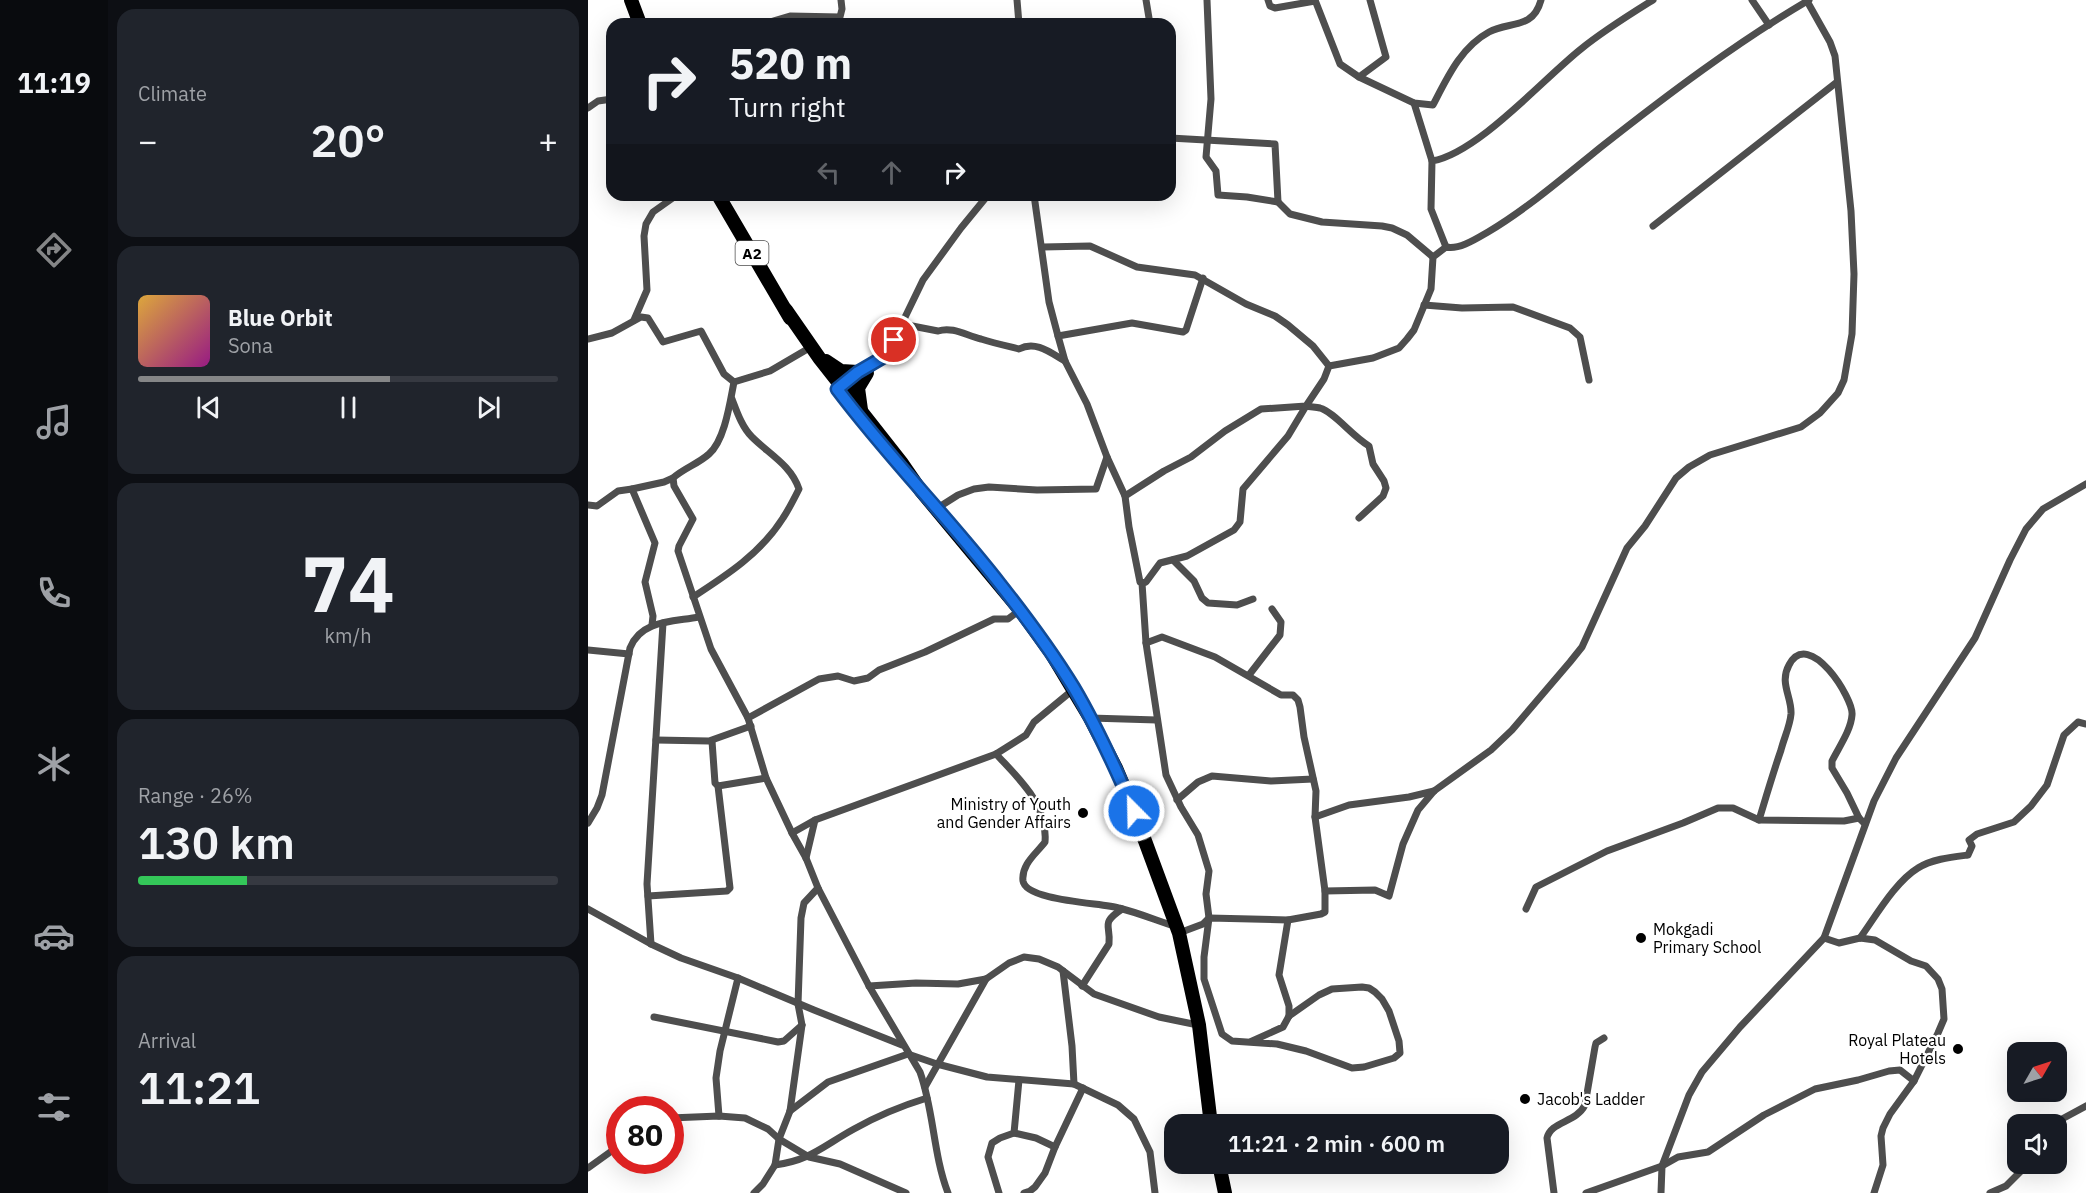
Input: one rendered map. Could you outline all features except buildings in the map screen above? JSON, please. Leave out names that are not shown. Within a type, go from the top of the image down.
[{"type":"highway","points":[[631,0],[638,18]]},
{"type":"highway","name":"A2","points":[[722,201],[809,348],[898,466],[1020,610],[1074,689],[1090,718],[1116,768],[1134,811],[1178,930],[1199,1025],[1210,1114]]},
{"type":"highway","points":[[809,348],[841,371],[862,373],[858,388],[861,410]]},
{"type":"highway","name":"A2","points":[[840,390],[861,410],[921,491]]},
{"type":"highway","points":[[1216,1174],[1224,1191]]},
{"type":"highway","points":[[1221,1174],[1224,1191]]},
{"type":"street","points":[[783,18],[790,16],[840,17],[842,0]]},
{"type":"street","points":[[1017,0],[1018,18]]},
{"type":"street","points":[[1146,0],[1149,18]]},
{"type":"street","points":[[1207,0],[1211,99],[1206,157],[1216,171],[1218,195],[1278,202],[1290,214],[1308,220],[1392,228],[1407,235],[1427,254],[1433,256]]},
{"type":"street","points":[[1268,0],[1270,6],[1275,8],[1315,0],[1340,64],[1359,77],[1414,103],[1433,105],[1454,66],[1472,44],[1490,31],[1521,24],[1536,11],[1541,0]]},
{"type":"street","points":[[1359,77],[1386,57],[1370,0]]},
{"type":"street","points":[[1432,161],[1458,152],[1485,134],[1581,48],[1653,0]]},
{"type":"street","points":[[1752,0],[1769,25]]},
{"type":"street","points":[[1325,891],[1375,890],[1389,896],[1396,863],[1418,810],[1434,790],[1491,750],[1512,730],[1570,662],[1581,647],[1627,548],[1645,526],[1676,478],[1689,467],[1710,455],[1801,427],[1820,413],[1838,393],[1844,380],[1851,343],[1854,274],[1851,211],[1836,56],[1808,1],[1769,25],[1664,99],[1487,233],[1453,248],[1446,247],[1433,256]]},
{"type":"street","points":[[1653,226],[1837,82]]},
{"type":"street","points":[[588,108],[598,101],[606,100]]},
{"type":"street","points":[[1414,103],[1432,161],[1431,209],[1446,247]]},
{"type":"street","points":[[1176,138],[1275,144],[1278,202]]},
{"type":"street","points":[[634,320],[647,290],[645,224],[653,212],[669,201]]},
{"type":"street","points":[[882,358],[923,280],[984,201]]},
{"type":"street","points":[[1035,201],[1049,302],[1065,361],[1087,404],[1107,457],[1125,495],[1139,578],[1142,583],[1146,643],[1166,775],[1177,800],[1203,844],[1209,870],[1206,894],[1209,918],[1204,979],[1222,1034],[1232,1041],[1277,1044],[1306,1051],[1352,1068],[1364,1067],[1394,1058],[1400,1053],[1389,1011],[1382,999],[1369,988],[1362,987],[1332,989],[1319,995],[1289,1016],[1283,1027],[1250,1042]]},
{"type":"street","points":[[1043,247],[1090,246],[1137,267],[1178,272],[1203,278],[1246,304],[1275,316],[1288,325],[1313,346],[1329,366]]},
{"type":"street","points":[[1329,366],[1373,358],[1398,348],[1414,330],[1425,305],[1431,289],[1433,256]]},
{"type":"street","points":[[1058,336],[1131,323],[1183,332],[1186,330],[1203,278]]},
{"type":"street","points":[[840,390],[882,358],[902,324],[923,280]]},
{"type":"street","points":[[1425,305],[1513,308],[1570,328],[1580,337],[1589,380]]},
{"type":"street","points":[[588,339],[612,333],[641,316],[648,318],[663,342],[701,331],[724,374],[734,382]]},
{"type":"street","points":[[902,324],[938,331],[943,329],[958,331],[978,339],[1019,349],[1026,345],[1035,345],[1065,361]]},
{"type":"street","points":[[734,382],[770,371],[809,348]]},
{"type":"street","points":[[1142,583],[1160,563],[1187,556],[1234,530],[1240,522],[1243,489],[1288,436],[1324,379],[1329,366]]},
{"type":"street","points":[[589,507],[597,506],[618,491],[664,482],[709,454],[716,447],[732,399],[734,382]]},
{"type":"street","points":[[693,597],[731,572],[755,552],[783,519],[799,489],[796,480],[780,460],[750,436],[732,399]]},
{"type":"street","points":[[1125,495],[1191,457],[1225,431],[1261,409],[1306,406],[1321,408],[1328,412],[1351,434],[1369,446],[1373,464],[1386,488],[1383,496],[1359,518]]},
{"type":"street","points":[[936,509],[958,495],[974,489],[989,487],[1037,490],[1096,489],[1107,457]]},
{"type":"street","points":[[673,478],[674,486],[693,519],[678,548],[711,649],[752,726],[766,778],[806,858],[818,888],[869,986],[920,1072],[925,1087],[936,1151],[948,1193]]},
{"type":"street","points":[[1661,1193],[1662,1166],[1689,1095],[1702,1072],[1740,1027],[1824,938],[1865,824],[1896,758],[1975,638],[2026,529],[2043,509],[2086,484]]},
{"type":"street","points":[[632,489],[655,543],[645,582],[653,616],[652,625]]},
{"type":"street","points":[[1173,560],[1194,581],[1202,598],[1208,603],[1237,606],[1253,599]]},
{"type":"street","points":[[1249,675],[1280,635],[1281,622],[1272,609]]},
{"type":"street","points":[[748,718],[819,679],[838,676],[854,681],[868,678],[879,670],[925,652],[994,619],[1008,619],[1020,610]]},
{"type":"street","points":[[588,823],[602,795],[628,654],[637,635],[652,625],[699,617]]},
{"type":"street","points":[[651,944],[648,896],[663,623]]},
{"type":"street","points":[[996,754],[1026,785],[1034,797],[1043,826],[1045,842],[1033,856],[1024,874],[1023,882],[1034,893],[1122,909],[1178,930],[1203,924],[1209,918],[1288,920],[1323,913],[1326,909],[1325,891],[1315,817],[1316,791],[1298,700],[1293,694],[1281,695],[1215,657],[1162,637],[1146,643]]},
{"type":"street","points":[[588,650],[628,654]]},
{"type":"street","points":[[1759,820],[1791,716],[1784,686],[1785,675],[1789,663],[1798,656],[1808,654],[1815,656],[1823,663],[1851,706],[1852,715],[1832,768],[1859,818],[1865,824]]},
{"type":"street","points":[[792,833],[815,820],[996,754],[1026,735],[1034,722],[1074,689]]},
{"type":"street","points":[[1090,718],[1156,720]]},
{"type":"street","points":[[1860,938],[1901,883],[1918,868],[1936,861],[1968,855],[1972,846],[1969,840],[1971,838],[2014,822],[2031,806],[2047,785],[2064,735],[2078,722],[2086,724]]},
{"type":"street","points":[[656,740],[712,741],[752,726]]},
{"type":"street","points":[[648,896],[730,889],[718,786],[715,783],[712,741]]},
{"type":"street","points":[[1177,800],[1198,782],[1212,776],[1272,781],[1313,779]]},
{"type":"street","points":[[718,786],[766,778]]},
{"type":"street","points":[[1315,817],[1349,805],[1409,797],[1434,790]]},
{"type":"street","points":[[1526,909],[1536,887],[1607,851],[1718,808],[1732,808],[1759,820],[1844,821],[1859,818]]},
{"type":"street","points":[[806,858],[815,820]]},
{"type":"street","points":[[754,1193],[764,1184],[774,1166],[779,1139],[790,1111],[802,1025],[798,1004],[802,910],[804,903],[818,888]]},
{"type":"street","points":[[588,909],[681,958],[738,978],[902,1045]]},
{"type":"street","points":[[1082,986],[1109,944],[1107,926],[1109,919],[1122,909]]},
{"type":"street","points":[[1288,920],[1280,975],[1289,1006],[1289,1016]]},
{"type":"street","points":[[1824,938],[1839,943],[1860,938],[1875,940],[1911,961],[1926,966],[1938,979],[1942,988],[1944,1019],[1914,1081],[1890,1114],[1883,1128],[1881,1136],[1883,1164],[1874,1193]]},
{"type":"street","points":[[869,986],[916,983],[951,985],[986,979],[1009,963],[1024,957],[1049,962],[1094,994],[1159,1017],[1199,1025]]},
{"type":"street","points":[[1063,971],[1074,1084]]},
{"type":"street","points":[[720,1116],[716,1078],[724,1030],[738,978]]},
{"type":"street","points":[[925,1087],[986,979]]},
{"type":"street","points":[[654,1017],[778,1042],[784,1041],[802,1025]]},
{"type":"street","points":[[1554,1193],[1546,1138],[1552,1128],[1577,1116],[1582,1111],[1596,1043],[1604,1038]]},
{"type":"street","points":[[790,1111],[828,1082],[908,1054],[987,1077],[1074,1084],[1118,1105],[1134,1119],[1150,1152],[1155,1193]]},
{"type":"street","points":[[1586,1193],[1662,1166],[1678,1157],[1708,1152],[1764,1115],[1815,1089],[1900,1070],[1914,1081]]},
{"type":"street","points":[[1014,1133],[1019,1080]]},
{"type":"street","points":[[1024,1193],[1030,1191],[1045,1173],[1083,1088]]},
{"type":"street","points":[[774,1166],[792,1163],[809,1156],[860,1126],[903,1105],[927,1098]]},
{"type":"street","points":[[2067,1116],[2086,1106]]},
{"type":"street","points":[[684,1117],[720,1116],[745,1118],[757,1122],[779,1139],[809,1156],[840,1164],[906,1193]]},
{"type":"street","points":[[999,1193],[988,1157],[992,1143],[1014,1133],[1036,1138],[1055,1147]]},
{"type":"street","points":[[588,1168],[606,1155]]},
{"type":"street","points":[[1990,1193],[2006,1186],[2018,1174]]},
{"type":"place","name":"Ministry of Youth and Gender Affairs","points":[[1083,813]]},
{"type":"place","name":"Mokgadi Primary School","points":[[1641,938]]},
{"type":"place","name":"Royal Plateau Hotels","points":[[1958,1049]]},
{"type":"place","name":"Jacob's Ladder","points":[[1525,1099]]},
{"type":"route","points":[[894,340],[882,358],[858,372],[837,389],[898,466],[999,582],[1051,653],[1090,718],[1116,768],[1134,811]]}]
